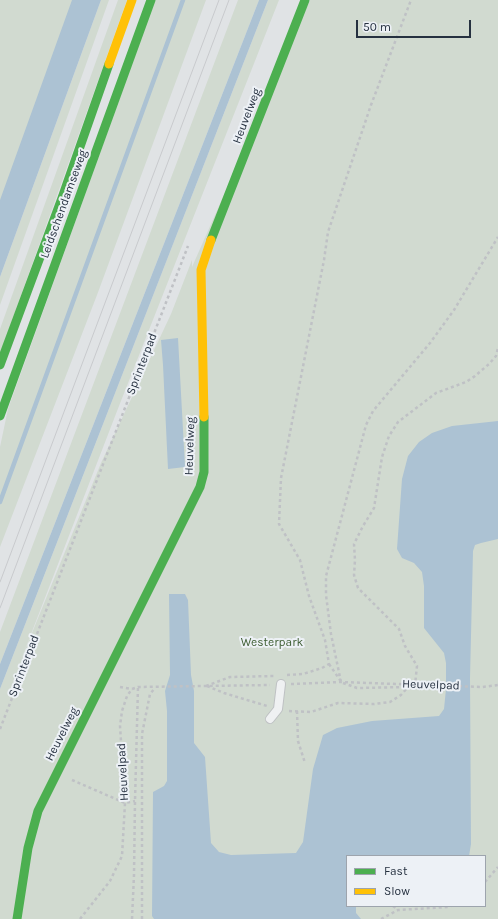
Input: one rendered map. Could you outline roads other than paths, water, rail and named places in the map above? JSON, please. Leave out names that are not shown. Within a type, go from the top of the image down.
[{"type":"street","name":"Leidschendamseweg","points":[[0,365],[132,0]]},
{"type":"street","name":"Leidschendamseweg","points":[[0,416],[151,0]]},
{"type":"street","name":"Heuvelweg","points":[[17,919],[28,848],[38,811],[200,487],[204,472],[201,270],[212,237],[305,0]]},
{"type":"lane","points":[[270,719],[278,709],[281,684]]},
{"type":"water","points":[[72,0],[101,0],[0,277],[0,200]]},
{"type":"water","points":[[259,0],[268,0],[0,689],[0,664]]},
{"type":"water","points":[[178,338],[185,467],[168,469],[161,340]]},
{"type":"water","points":[[498,421],[498,539],[475,545],[473,551],[470,678],[471,844],[469,855],[346,855],[346,907],[356,907],[356,913],[361,919],[154,919],[152,916],[153,792],[164,786],[167,781],[167,711],[165,691],[170,675],[169,594],[185,594],[188,600],[191,675],[194,691],[194,743],[205,757],[211,843],[219,852],[231,855],[296,853],[303,842],[313,769],[323,735],[337,728],[372,721],[439,716],[444,709],[446,663],[444,653],[424,628],[424,586],[422,572],[414,563],[402,558],[397,549],[402,479],[408,456],[419,442],[432,433],[452,426]]},
{"type":"waterway","points":[[0,502],[183,0]]},
{"type":"tram line","points":[[0,582],[219,0]]},
{"type":"tram line","points":[[0,608],[229,0]]},
{"type":"park label","name":"Westerpark","points":[[272,643]]}]
